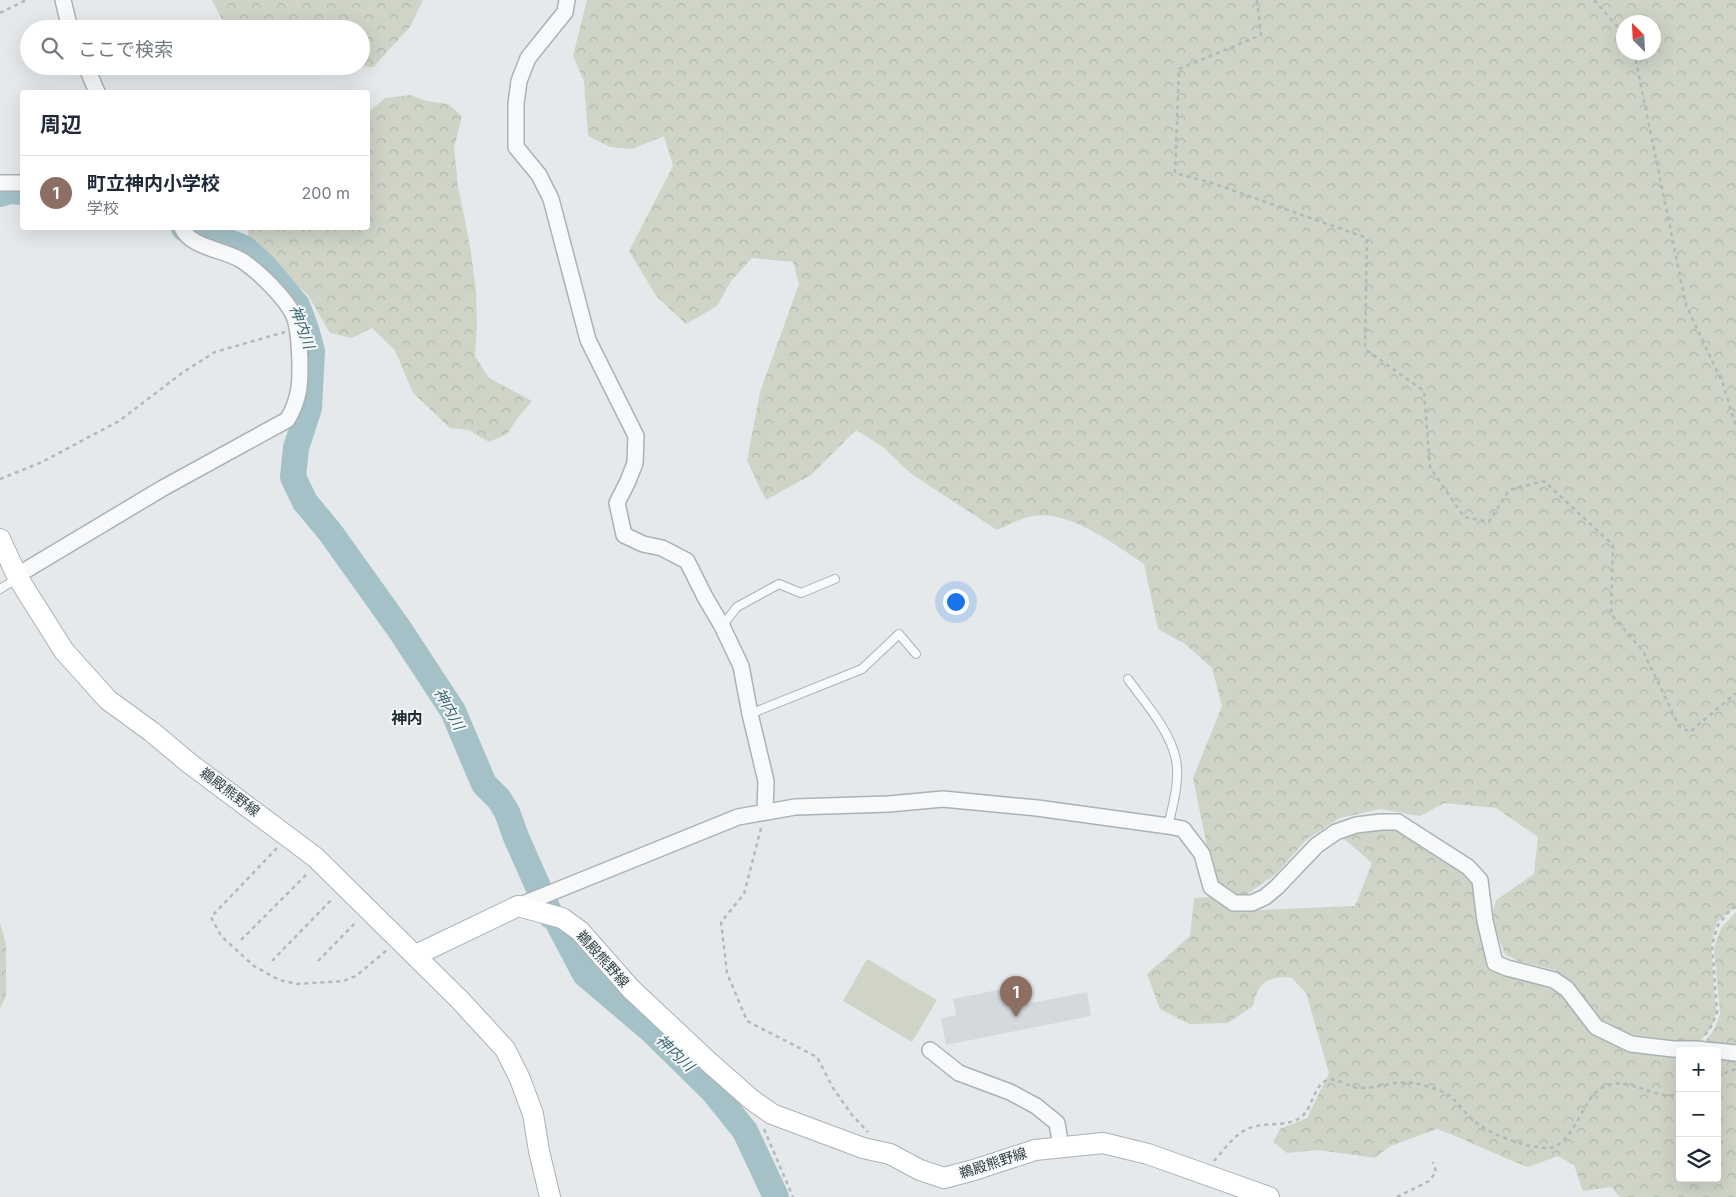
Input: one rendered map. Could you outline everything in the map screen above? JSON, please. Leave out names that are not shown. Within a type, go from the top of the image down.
[{"type":"main road","name":"鵜殿熊野線","points":[[0,539],[18,578],[64,651],[108,700],[319,861],[416,955],[505,1049],[520,1080],[532,1114],[550,1197]]},
{"type":"main road","name":"鵜殿熊野線","points":[[518,906],[562,918],[580,931],[631,989],[710,1063],[752,1100],[772,1114],[863,1148],[890,1154],[920,1170],[944,1178],[1035,1150],[1103,1142],[1148,1154],[1269,1197]]},
{"type":"main road","points":[[416,955],[518,906]]},
{"type":"street","points":[[63,0],[68,20]]},
{"type":"street","points":[[568,0],[565,12],[528,58],[519,81],[516,104],[516,147],[539,175],[551,199],[588,340],[636,436],[635,463],[617,503],[624,535],[643,544],[662,548],[687,561],[722,626],[741,666],[766,781],[765,811]]},
{"type":"street","points":[[90,75],[96,90]]},
{"type":"street","points":[[0,183],[20,183]]},
{"type":"street","points":[[18,578],[21,573],[163,488],[287,420],[294,409],[299,388],[299,342],[294,316],[255,270],[225,252],[203,245],[185,234],[183,230]]},
{"type":"street","points":[[518,906],[738,817],[795,807],[888,804],[944,799],[1046,810],[1183,829],[1202,854],[1211,887],[1234,903],[1252,903],[1265,897],[1317,846],[1336,832],[1356,825],[1398,822],[1468,867],[1480,880],[1485,921],[1495,963],[1554,980],[1567,989],[1596,1026],[1631,1044],[1676,1050]]},
{"type":"street","points":[[930,1050],[959,1073],[1010,1092],[1036,1106],[1057,1123],[1061,1147]]},
{"type":"street","points":[[1721,1052],[1736,1053]]},
{"type":"lane","points":[[0,589],[18,578]]},
{"type":"lane","points":[[722,626],[737,607],[779,584],[801,593],[835,579]]},
{"type":"lane","points":[[750,714],[862,670],[899,634],[916,654]]},
{"type":"lane","points":[[1128,679],[1168,739],[1176,760],[1176,785],[1168,826]]},
{"type":"path","points":[[0,13],[26,0]]},
{"type":"path","points":[[1257,0],[1261,35],[1179,69],[1176,173],[1209,182],[1367,238],[1365,349],[1424,391],[1430,467],[1464,517],[1489,522],[1509,490],[1544,481],[1613,544],[1611,614],[1643,650],[1679,726],[1690,732],[1736,692]]},
{"type":"path","points":[[1594,0],[1616,25]]},
{"type":"path","points":[[1636,60],[1686,305],[1724,384],[1736,427]]},
{"type":"path","points":[[0,479],[42,462],[119,421],[182,373],[215,352],[296,329]]},
{"type":"path","points":[[765,811],[744,894],[721,922],[727,973],[747,1021],[816,1057],[833,1088],[847,1108],[871,1134]]},
{"type":"path","points":[[288,837],[211,917],[221,936],[254,966],[279,980],[297,984],[343,982],[356,976],[399,940]]},
{"type":"path","points":[[241,940],[319,861]]},
{"type":"path","points":[[272,961],[345,886]]},
{"type":"path","points":[[1697,1047],[1712,1026],[1717,1012],[1712,945],[1718,925],[1736,907]]},
{"type":"path","points":[[318,961],[369,910]]},
{"type":"path","points":[[1721,1075],[1736,1069]]},
{"type":"path","points":[[1203,1173],[1240,1132],[1253,1127],[1291,1122],[1302,1116],[1318,1088],[1327,1080],[1333,1079],[1354,1088],[1368,1088],[1404,1082],[1423,1085],[1450,1095],[1477,1123],[1507,1140],[1547,1148],[1568,1137],[1591,1097],[1601,1088],[1608,1085],[1627,1084],[1670,1096],[1676,1094]]},
{"type":"path","points":[[763,1126],[792,1197]]},
{"type":"path","points":[[1397,1197],[1429,1181],[1436,1172],[1433,1162]]},
{"type":"shaded area","points":[[1007,988],[1011,1007],[1087,992],[1091,1016],[946,1045],[941,1018],[956,1015],[953,999]]},
{"type":"green space","points":[[212,0],[423,0],[410,27],[373,67],[370,67],[370,20],[222,20]]},
{"type":"green space","points":[[587,0],[1736,0],[1736,906],[1717,922],[1711,946],[1716,1013],[1712,1026],[1698,1044],[1621,1033],[1601,1022],[1555,970],[1518,961],[1505,954],[1491,920],[1496,900],[1534,874],[1538,837],[1496,808],[1444,803],[1420,816],[1380,809],[1340,818],[1307,839],[1276,874],[1243,897],[1230,893],[1214,881],[1193,778],[1222,706],[1212,668],[1185,644],[1158,629],[1144,564],[1106,539],[1062,518],[1047,516],[1028,517],[997,530],[910,473],[883,447],[856,430],[811,475],[766,500],[747,461],[760,392],[799,284],[793,262],[752,258],[731,281],[717,306],[686,324],[657,297],[629,251],[673,166],[664,136],[632,149],[610,147],[588,136],[584,81],[573,56]]},
{"type":"green space","points":[[410,95],[427,101],[448,104],[462,116],[454,148],[458,186],[470,246],[476,290],[477,327],[475,356],[489,378],[532,401],[507,434],[489,442],[469,430],[450,428],[413,393],[395,350],[372,328],[352,338],[330,333],[308,295],[280,270],[248,236],[248,230],[370,230],[370,111],[385,98]]},
{"type":"green space","points":[[1378,826],[1397,831],[1433,850],[1466,871],[1475,882],[1483,952],[1490,967],[1552,985],[1566,995],[1590,1028],[1676,1052],[1676,1182],[1721,1182],[1721,1047],[1701,1047],[1715,1028],[1720,1014],[1714,948],[1721,928],[1736,912],[1736,1197],[1620,1197],[1611,1187],[1583,1191],[1574,1165],[1558,1156],[1528,1167],[1437,1129],[1390,1146],[1375,1158],[1318,1150],[1287,1153],[1273,1142],[1280,1129],[1307,1118],[1329,1073],[1306,993],[1291,977],[1275,978],[1261,986],[1253,1006],[1228,1023],[1189,1024],[1160,1009],[1147,974],[1190,936],[1194,898],[1210,897],[1234,911],[1355,906],[1372,863],[1342,837]]},
{"type":"green space","points":[[0,923],[6,944],[6,996],[0,1008]]},
{"type":"green space","points":[[867,959],[937,1000],[912,1042],[843,1001]]},
{"type":"waterway","name":"神内川","points":[[0,194],[10,191],[20,192]]},
{"type":"waterway","name":"神内川","points":[[193,230],[207,233],[244,248],[265,267],[297,305],[312,351],[309,408],[296,448],[293,477],[305,502],[330,532],[400,630],[453,711],[484,784],[499,799],[507,812],[551,916],[556,919],[585,974],[651,1030],[713,1091],[745,1131],[776,1197]]},
{"type":"place","name":"町立神内小学校","points":[[1016,1017]]},
{"type":"district","name":"神内","points":[[407,718]]}]
